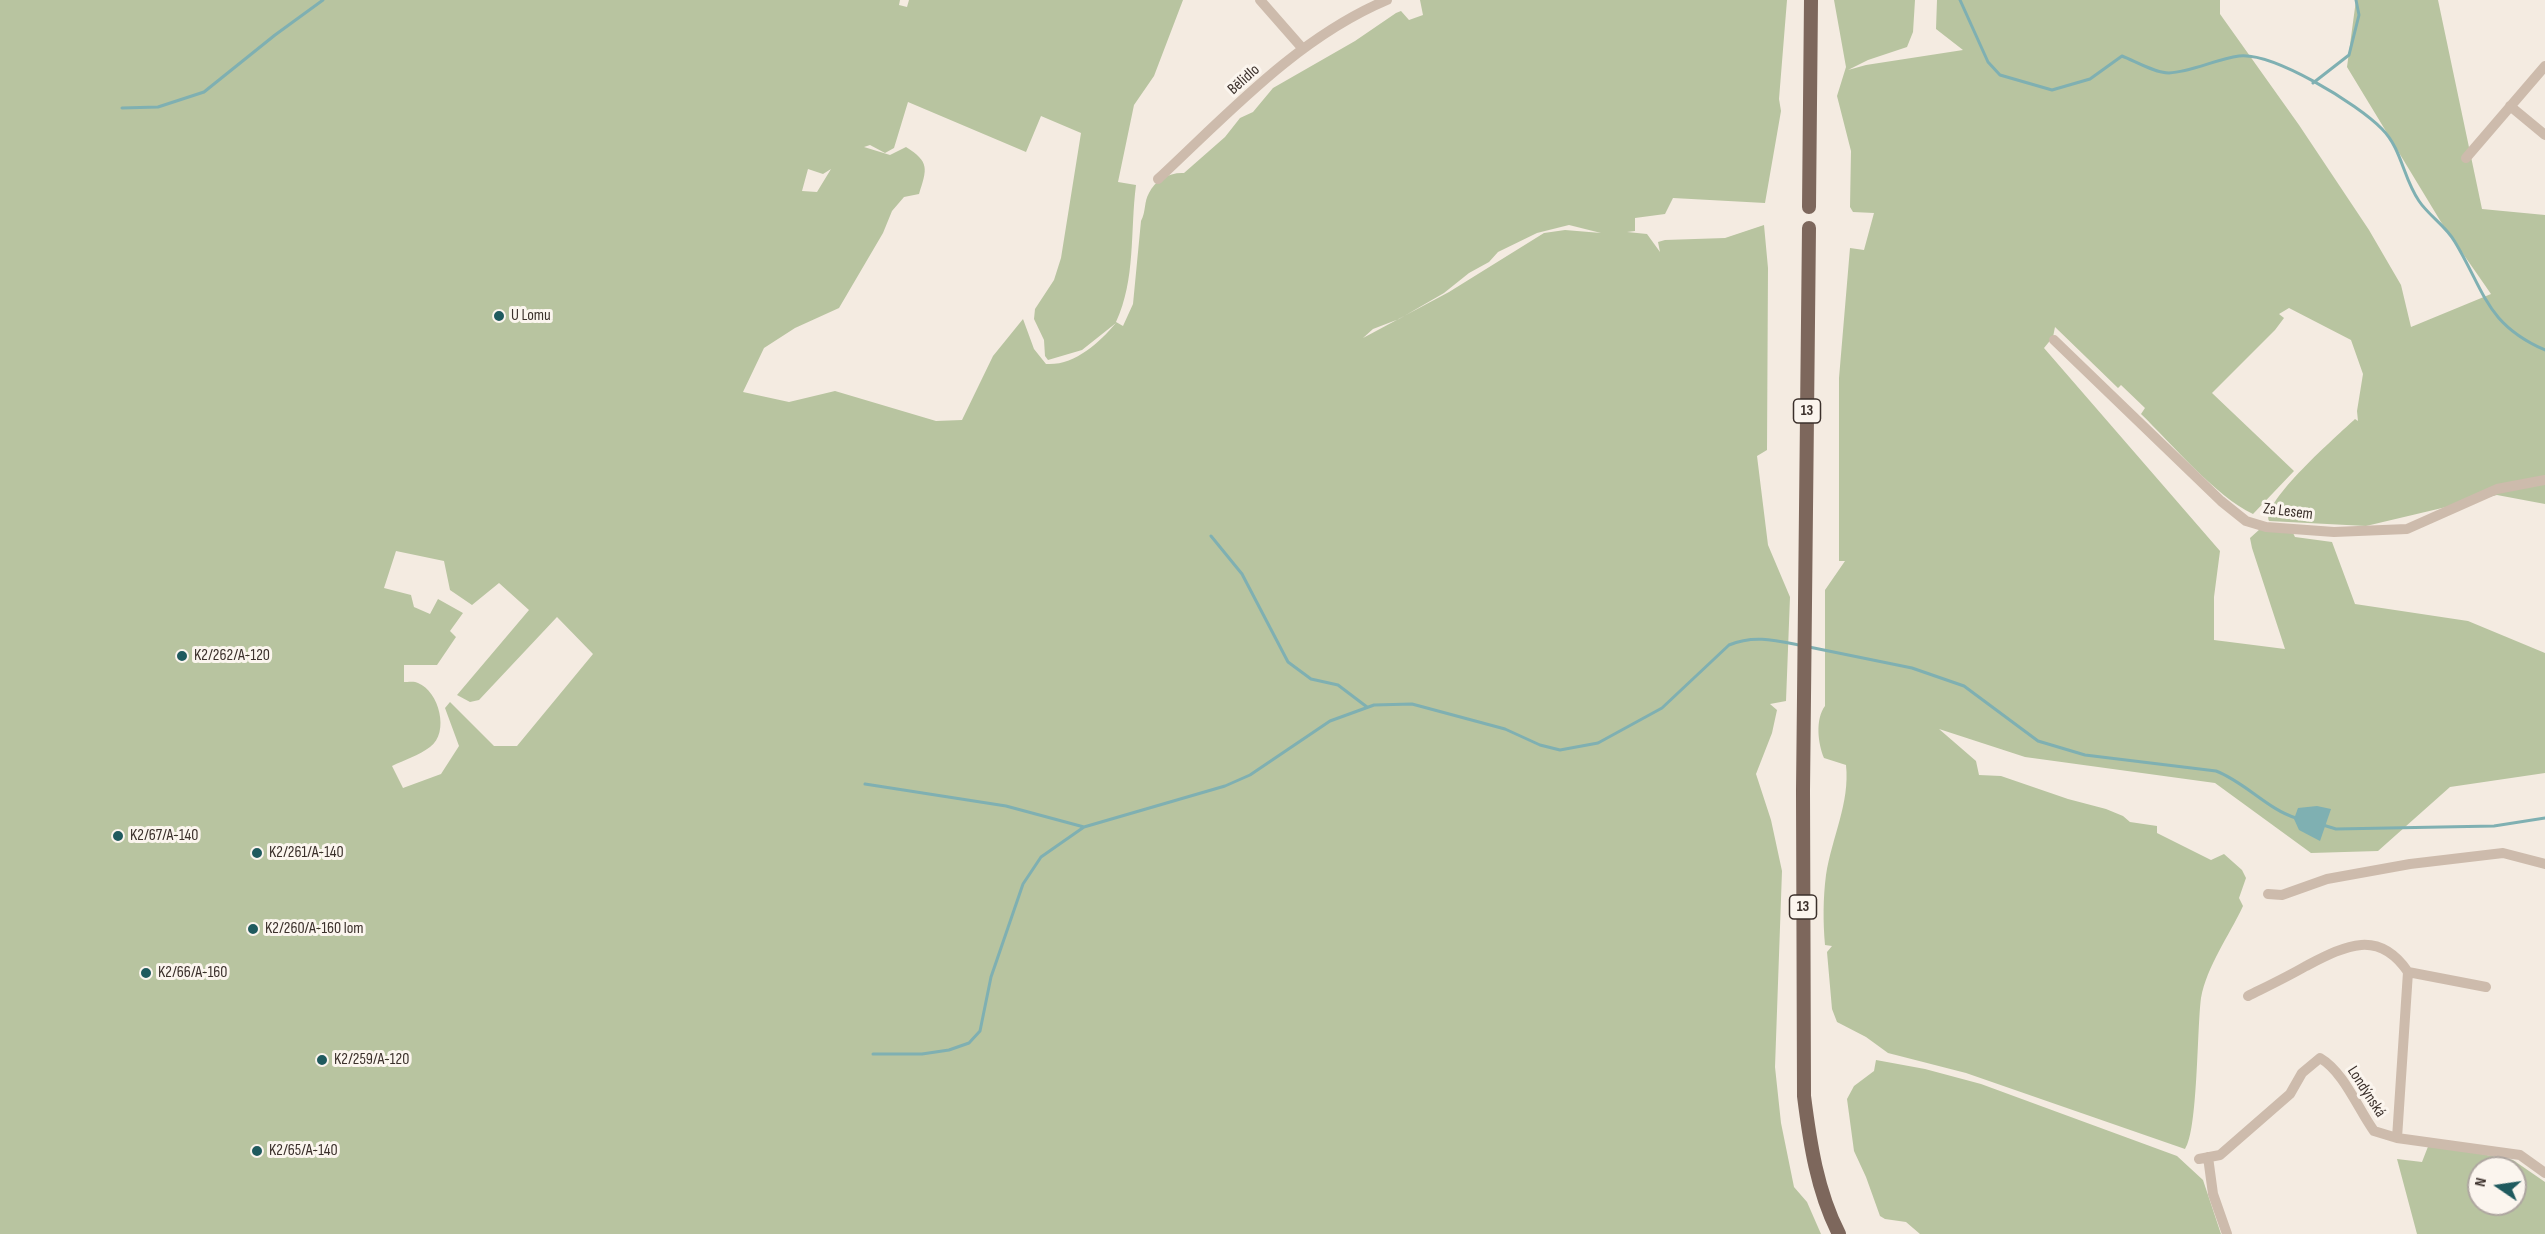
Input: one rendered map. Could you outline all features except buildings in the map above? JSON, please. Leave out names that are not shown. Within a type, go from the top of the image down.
[{"type":"main road","points":[[1809,207],[1811,0]]},
{"type":"main road","name":"13","points":[[1809,228],[1803,790],[1804,1096],[1822,1193],[1839,1234]]},
{"type":"street","points":[[1260,0],[1303,50]]},
{"type":"street","name":"Bělidlo","points":[[1158,179],[1258,86],[1303,50],[1360,12],[1387,0]]},
{"type":"street","points":[[2466,158],[2545,66]]},
{"type":"street","points":[[2510,106],[2545,135]]},
{"type":"street","name":"Za Lesem","points":[[2054,340],[2221,501],[2246,521],[2266,527],[2334,532],[2408,529],[2497,489],[2545,480]]},
{"type":"street","points":[[2268,894],[2282,895],[2326,879],[2410,864],[2503,853],[2545,864]]},
{"type":"street","points":[[2248,996],[2348,946],[2373,946],[2390,951],[2408,972],[2486,987]]},
{"type":"street","points":[[2397,1138],[2408,972]]},
{"type":"street","name":"Londýnská","points":[[2226,1234],[2204,1158],[2220,1155],[2268,1115],[2290,1094],[2302,1073],[2320,1058],[2329,1063],[2342,1080],[2374,1131],[2397,1138],[2520,1155],[2545,1173]]},
{"type":"green space","points":[[0,0],[900,0],[899,5],[907,7],[909,0],[1183,0],[1154,76],[1134,105],[1118,182],[1136,185],[1130,272],[1116,322],[1123,326],[1133,304],[1141,221],[1147,196],[1155,184],[1168,175],[1184,173],[1225,137],[1240,118],[1253,112],[1273,88],[1355,41],[1396,13],[1401,11],[1409,20],[1423,15],[1420,0],[1787,0],[1779,99],[1781,111],[1765,203],[1673,198],[1665,214],[1635,218],[1635,231],[1627,232],[1647,234],[1660,252],[1658,242],[1665,240],[1725,238],[1764,225],[1768,268],[1767,450],[1757,456],[1768,545],[1790,597],[1786,701],[1770,704],[1777,710],[1772,733],[1756,774],[1771,820],[1782,871],[1775,1067],[1781,1123],[1794,1187],[1807,1202],[1821,1234],[0,1234]],"holes":[[[908,102],[1026,152],[1041,116],[1081,133],[1061,258],[1054,280],[1035,309],[1034,319],[1044,340],[1045,356],[1048,360],[1082,350],[1116,323],[1085,352],[1066,361],[1046,364],[1034,349],[1023,319],[993,356],[962,420],[936,421],[835,391],[789,402],[743,392],[764,348],[795,328],[839,308],[883,233],[892,211],[904,197],[919,194],[925,172],[923,162],[914,152],[906,147],[890,155],[864,147],[870,145],[885,153],[894,148]],[[808,169],[823,174],[831,169],[817,192],[802,191]],[[1569,225],[1601,233],[1565,230],[1544,233],[1449,292],[1405,316],[1444,293],[1469,273],[1489,262],[1498,252],[1537,233]],[[1397,320],[1363,338],[1373,329]],[[396,551],[444,561],[450,590],[472,605],[499,583],[529,610],[457,695],[470,702],[479,700],[557,617],[593,654],[517,746],[494,746],[450,702],[445,708],[459,746],[441,774],[403,788],[392,766],[430,747],[436,741],[441,723],[432,694],[417,682],[404,682],[404,665],[437,665],[456,637],[450,631],[463,613],[438,599],[430,614],[414,607],[411,595],[384,588]]]},
{"type":"green space","points":[[1834,0],[1915,0],[1913,32],[1907,47],[1868,60],[1848,70],[1866,65],[1963,50],[1936,29],[1937,0],[2220,0],[2220,14],[2299,125],[2369,230],[2401,285],[2411,327],[2491,294],[2441,222],[2347,67],[2356,0],[2438,0],[2482,209],[2545,215],[2545,504],[2497,495],[2366,526],[2269,521],[2270,512],[2288,485],[2355,419],[2358,421],[2357,411],[2363,374],[2351,340],[2289,308],[2279,314],[2284,318],[2275,330],[2212,393],[2294,471],[2253,514],[2224,495],[2194,469],[2141,414],[2145,408],[2121,385],[2118,388],[2055,327],[2053,337],[2044,348],[2220,551],[2214,597],[2214,640],[2285,649],[2252,548],[2250,538],[2260,529],[2293,533],[2295,537],[2332,542],[2355,604],[2468,621],[2545,653],[2545,773],[2450,787],[2378,851],[2311,853],[2215,783],[2025,757],[1939,729],[1976,761],[1979,775],[2001,776],[2068,799],[2106,809],[2123,816],[2130,822],[2157,826],[2157,833],[2211,860],[2224,854],[2242,870],[2246,878],[2239,898],[2243,906],[2213,963],[2201,998],[2195,1101],[2189,1139],[2185,1149],[1966,1073],[1888,1053],[1866,1037],[1837,1022],[1832,1009],[1827,952],[1832,946],[1825,945],[1824,892],[1847,779],[1846,765],[1824,758],[1819,739],[1820,718],[1825,706],[1825,590],[1845,561],[1839,561],[1839,378],[1850,248],[1864,250],[1874,213],[1853,212],[1850,207],[1851,151],[1837,96],[1846,67]]},
{"type":"green space","points":[[1876,1060],[1925,1069],[1981,1084],[2177,1156],[2203,1180],[2221,1234],[1920,1234],[1906,1222],[1885,1219],[1880,1216],[1854,1151],[1847,1099],[1854,1086],[1874,1071]]},
{"type":"green space","points":[[2429,1144],[2492,1156],[2467,1156],[2467,1216],[2527,1216],[2527,1170],[2545,1182],[2545,1234],[2417,1234],[2397,1159],[2422,1162]]},
{"type":"water","points":[[2317,806],[2331,809],[2320,841],[2299,830],[2294,819],[2298,808]]},
{"type":"waterway","points":[[122,108],[158,107],[204,92],[323,0]]},
{"type":"waterway","points":[[1960,0],[1988,62],[2000,75],[2052,90],[2090,79],[2122,56],[2151,69],[2169,73],[2239,56],[2272,62],[2335,94],[2354,106],[2389,137],[2419,201],[2451,236],[2489,305],[2499,318],[2525,340],[2545,350]]},
{"type":"waterway","points":[[2313,83],[2349,55],[2359,15],[2356,0]]},
{"type":"waterway","points":[[1211,536],[1242,574],[1288,662],[1311,679],[1338,685],[1367,707]]},
{"type":"waterway","points":[[873,1054],[922,1054],[949,1050],[969,1043],[980,1031],[991,977],[1023,884],[1041,857],[1084,827],[1225,786],[1250,775],[1330,721],[1374,705],[1412,704],[1505,729],[1540,745],[1560,750],[1598,743],[1662,708],[1729,645],[1755,639],[1799,645]]},
{"type":"waterway","points":[[1809,647],[1912,668],[1964,686],[2038,741],[2085,755],[2216,771],[2285,814],[2296,818]]},
{"type":"waterway","points":[[865,784],[1006,806],[1084,827]]},
{"type":"waterway","points":[[2323,825],[2336,829],[2494,826],[2545,818]]},
{"type":"place","name":"U Lomu","points":[[499,316]]},
{"type":"place","name":"K2/262/A-120","points":[[182,656]]},
{"type":"place","name":"K2/67/A-140","points":[[118,836]]},
{"type":"place","name":"K2/261/A-140","points":[[257,853]]},
{"type":"place","name":"K2/260/A-160 lom","points":[[253,929]]},
{"type":"place","name":"K2/66/A-160","points":[[146,973]]},
{"type":"place","name":"K2/259/A-120","points":[[322,1060]]},
{"type":"place","name":"K2/65/A-140","points":[[257,1151]]}]
